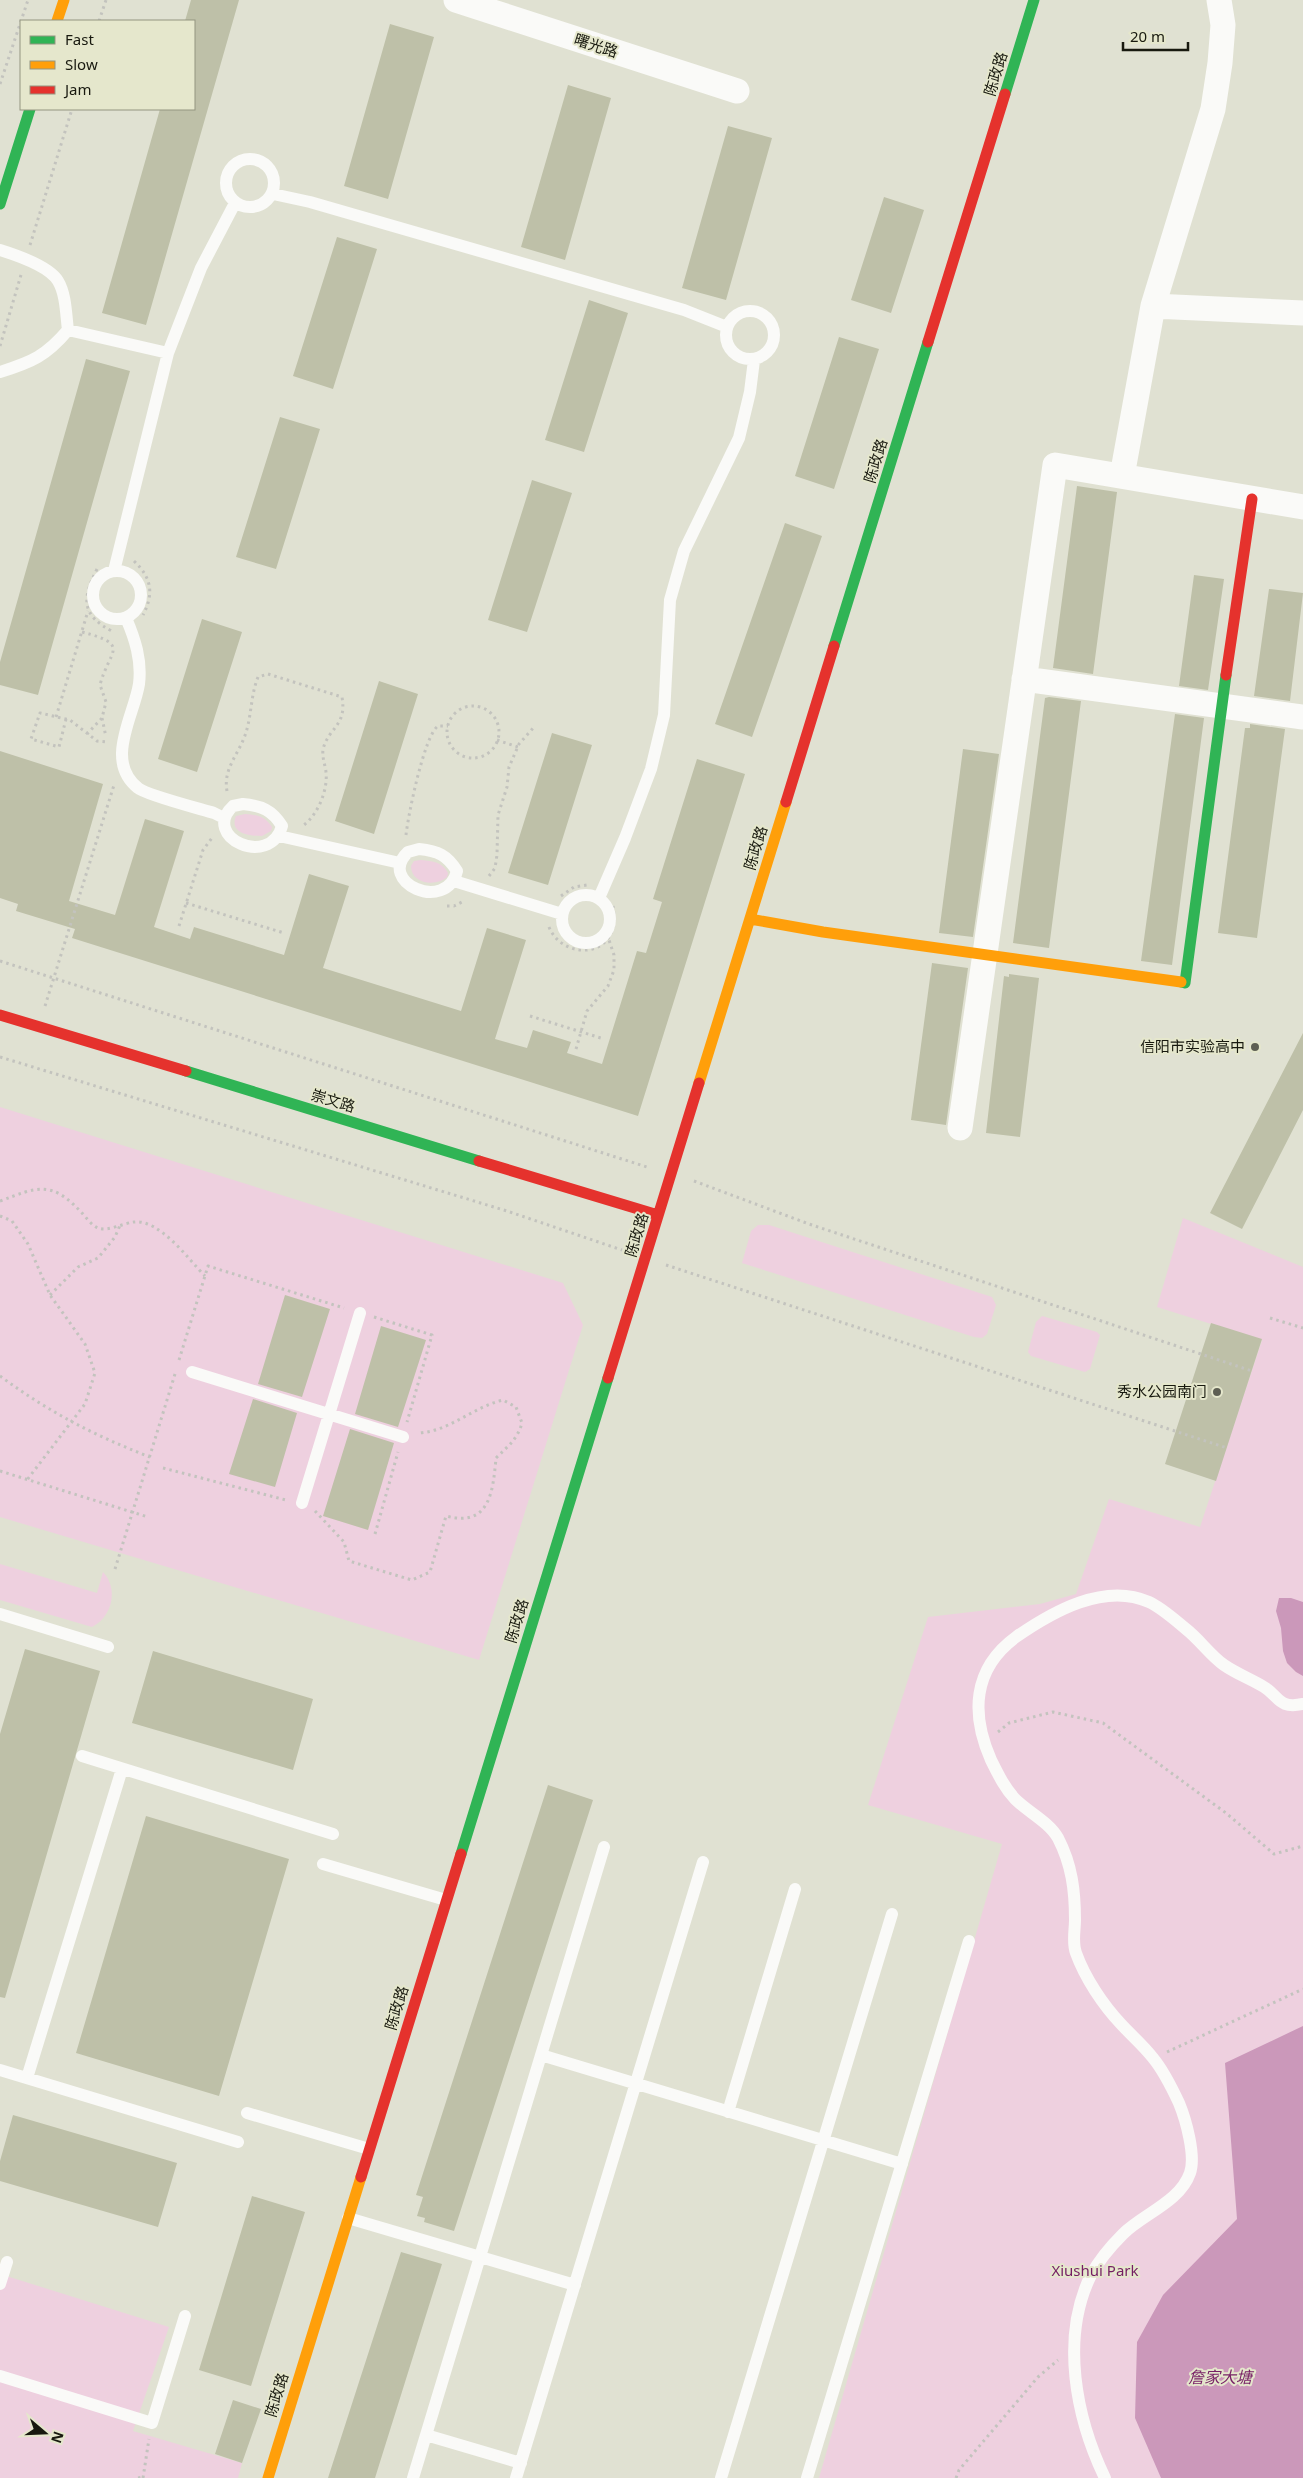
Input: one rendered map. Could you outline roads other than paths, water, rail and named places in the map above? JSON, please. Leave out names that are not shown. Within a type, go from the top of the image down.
[{"type":"street","points":[[57,20],[64,0]]},
{"type":"street","name":"曙光路","points":[[456,0],[737,91]]},
{"type":"street","name":"陈政路","points":[[268,2478],[1034,0]]},
{"type":"street","points":[[1122,476],[1153,306],[1194,177],[1213,109],[1220,63],[1222,25],[1219,0]]},
{"type":"street","points":[[0,204],[30,110]]},
{"type":"street","points":[[1153,306],[1303,312]]},
{"type":"street","points":[[960,1128],[1055,465],[1303,507]]},
{"type":"street","points":[[750,920],[1185,984],[1221,706],[1252,499]]},
{"type":"street","points":[[1024,679],[1303,717]]},
{"type":"street","name":"崇文路","points":[[0,1015],[658,1215]]},
{"type":"lane","points":[[252,159],[263,162],[271,171],[275,182],[273,194],[265,203],[255,208],[243,207],[235,203],[226,191],[226,179],[230,168],[240,161],[252,159]]},
{"type":"lane","points":[[273,194],[310,202],[684,310],[727,327]]},
{"type":"lane","points":[[114,571],[168,352],[201,268],[235,203]]},
{"type":"lane","points":[[0,250],[25,258],[58,280],[68,330],[51,350],[26,364],[0,372]]},
{"type":"lane","points":[[751,310],[762,314],[771,322],[774,334],[772,345],[765,355],[754,360],[742,359],[732,353],[726,342],[727,327],[730,320],[739,313],[751,310]]},
{"type":"lane","points":[[68,330],[168,352]]},
{"type":"lane","points":[[599,898],[625,838],[651,769],[664,715],[670,600],[684,551],[739,438],[750,392],[754,360]]},
{"type":"lane","points":[[114,571],[130,574],[138,582],[142,593],[140,605],[126,618],[110,619],[100,613],[94,602],[93,590],[98,580],[107,572],[114,571]]},
{"type":"lane","points":[[126,618],[136,640],[140,664],[139,685],[122,742],[124,762],[128,774],[138,789],[222,817]]},
{"type":"lane","points":[[244,804],[264,808],[274,813],[282,826],[279,836],[272,843],[263,846],[235,842],[228,836],[222,817],[232,806],[244,804]]},
{"type":"lane","points":[[279,836],[400,863]]},
{"type":"lane","points":[[419,849],[439,853],[449,858],[457,871],[454,881],[448,888],[438,892],[411,887],[404,881],[400,872],[400,863],[408,852],[419,849]]},
{"type":"lane","points":[[454,881],[562,914]]},
{"type":"lane","points":[[588,894],[599,898],[607,906],[611,918],[609,929],[590,944],[579,943],[568,937],[562,926],[562,914],[566,904],[576,896],[588,894]]},
{"type":"lane","points":[[302,1503],[360,1313]]},
{"type":"lane","points":[[192,1372],[329,1414],[409,1435]]},
{"type":"lane","points":[[1105,2478],[1092,2446],[1080,2401],[1074,2347],[1079,2304],[1092,2272],[1124,2233],[1179,2190],[1191,2172],[1191,2151],[1187,2127],[1178,2102],[1154,2058],[1118,2021],[1097,1993],[1076,1952],[1073,1875],[1060,1841],[1053,1829],[1033,1815],[1005,1787],[984,1744],[978,1720],[977,1698],[989,1668],[1015,1638],[1060,1610],[1086,1598],[1129,1597],[1150,1603],[1189,1632],[1222,1663],[1242,1677],[1267,1689],[1276,1700],[1296,1706],[1303,1704]]},
{"type":"lane","points":[[0,1614],[108,1647]]},
{"type":"lane","points":[[82,1756],[333,1834]]},
{"type":"lane","points":[[27,2078],[122,1769]]},
{"type":"lane","points":[[413,2478],[604,1847]]},
{"type":"lane","points":[[516,2478],[702,1862]]},
{"type":"lane","points":[[323,1864],[446,1900]]},
{"type":"lane","points":[[728,2112],[795,1889]]},
{"type":"lane","points":[[721,2478],[892,1914]]},
{"type":"lane","points":[[807,2478],[969,1941]]},
{"type":"lane","points":[[541,2056],[902,2164]]},
{"type":"lane","points":[[0,2070],[238,2142]]},
{"type":"lane","points":[[247,2113],[369,2150]]},
{"type":"lane","points":[[348,2218],[575,2284]]},
{"type":"lane","points":[[0,2284],[7,2262]]},
{"type":"lane","points":[[0,2376],[152,2423],[185,2316]]},
{"type":"lane","points":[[426,2435],[521,2463]]},
{"type":"water","points":[[1279,1598],[1291,1598],[1303,1602],[1303,1676],[1287,1663],[1283,1651],[1281,1628],[1276,1611]]},
{"type":"water","name":"詹家大塘","points":[[1303,2026],[1303,2478],[1161,2478],[1135,2418],[1137,2342],[1163,2295],[1237,2219],[1225,2063]]},
{"type":"place","name":"信阳市实验高中","points":[[1255,1047]]},
{"type":"place","name":"秀水公园南门","points":[[1217,1392]]},
{"type":"park label","name":"Xiushui Park","points":[[1095,2271]]}]
